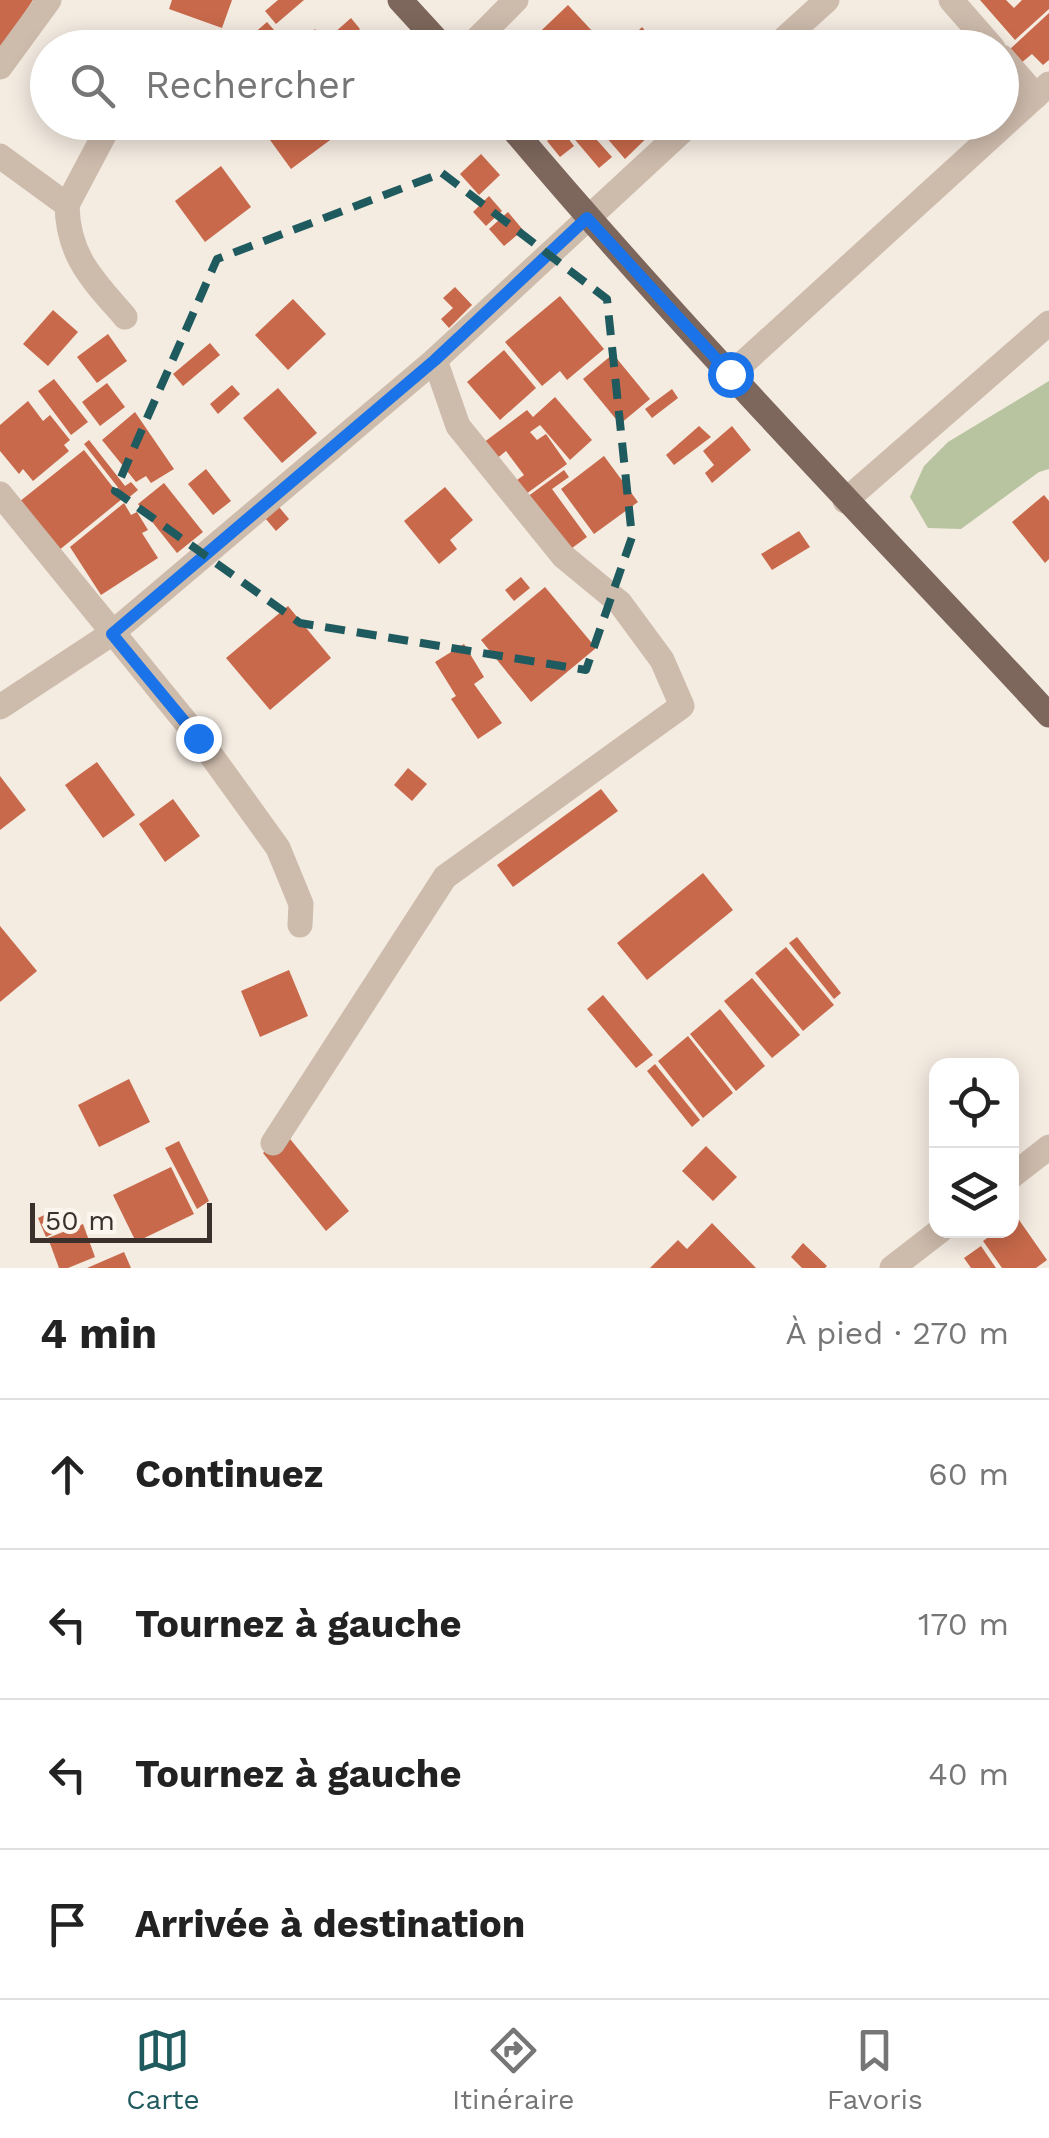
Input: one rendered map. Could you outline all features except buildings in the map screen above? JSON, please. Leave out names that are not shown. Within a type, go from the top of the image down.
[{"type":"main road","points":[[400,0],[428,30]]},
{"type":"main road","points":[[523,140],[587,218],[845,501],[917,572],[1049,715]]},
{"type":"street","points":[[0,67],[49,0]]},
{"type":"street","points":[[486,30],[516,0]]},
{"type":"street","points":[[794,30],[826,0]]},
{"type":"street","points":[[952,0],[978,30]]},
{"type":"street","points":[[1019,71],[1042,90],[1019,111]]},
{"type":"street","points":[[101,140],[66,205],[67,228],[80,264],[125,317]]},
{"type":"street","points":[[0,707],[112,634],[435,360],[672,140]]},
{"type":"street","points":[[730,374],[987,140]]},
{"type":"street","points":[[0,156],[66,205]]},
{"type":"street","points":[[845,501],[1049,323]]},
{"type":"street","points":[[272,1143],[446,877],[682,706],[662,660],[620,602],[562,556],[458,426],[435,360]]},
{"type":"street","points":[[0,494],[198,738],[278,848],[301,904],[300,925]]},
{"type":"street","points":[[1019,1171],[1049,1147]]},
{"type":"street","points":[[892,1268],[931,1238]]},
{"type":"highlighted area","points":[[442,173],[607,299],[632,537],[586,670],[300,623],[115,491],[217,259]]},
{"type":"green space","points":[[1049,381],[1049,469],[1039,472],[961,529],[928,528],[910,497],[924,466],[948,442]]},
{"type":"route","points":[[198,738],[112,634],[435,360],[587,218],[730,374]]}]
